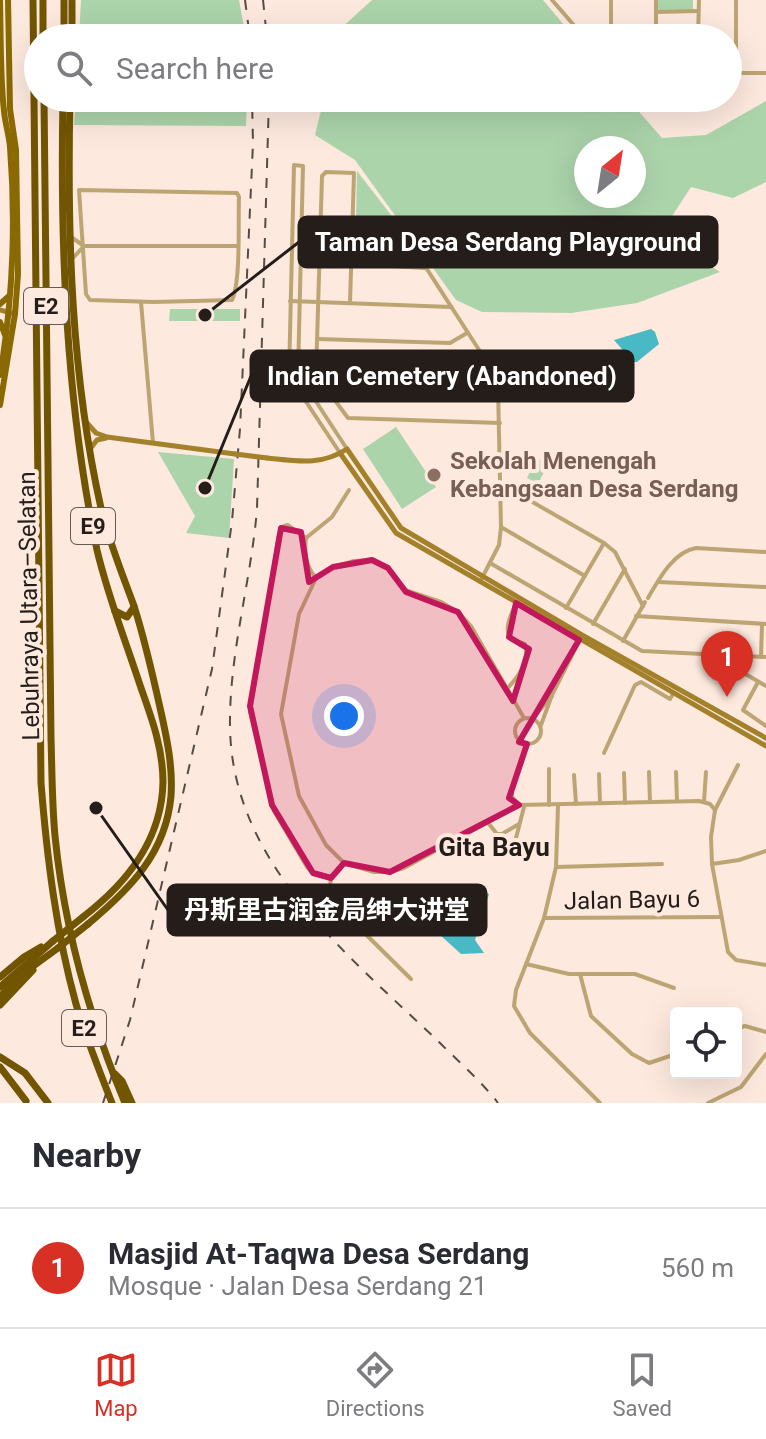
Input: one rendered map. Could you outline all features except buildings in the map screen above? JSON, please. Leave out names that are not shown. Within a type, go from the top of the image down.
[{"type":"highway","name":"Lebuhraya Utara–Selatan","points":[[33,0],[33,24]]},
{"type":"highway","points":[[43,0],[43,24]]},
{"type":"highway","points":[[64,0],[64,24]]},
{"type":"highway","points":[[72,0],[72,24]]},
{"type":"highway","name":"Lebuhraya Utara–Selatan","points":[[34,112],[41,783],[45,838],[65,958],[77,1005],[112,1103]]},
{"type":"highway","name":"Lebuhraya Utara–Selatan","points":[[44,112],[51,738],[55,837],[72,934],[87,994],[125,1103]]},
{"type":"highway","name":"E9","points":[[63,112],[61,187],[71,376],[90,511],[98,553],[115,611],[160,747],[161,801],[152,835],[136,865],[86,921]]},
{"type":"highway","name":"E9","points":[[25,968],[123,895],[143,871],[157,848],[169,811],[171,781],[168,745],[134,607],[112,548],[90,449],[72,260],[68,189],[70,112]]},
{"type":"highway","points":[[115,611],[127,617],[134,607]]},
{"type":"highway","points":[[0,977],[24,957],[54,944]]},
{"type":"highway","name":"E9","points":[[25,968],[35,964],[54,944]]},
{"type":"highway","points":[[0,1005],[32,972],[35,964]]},
{"type":"highway","points":[[0,987],[25,968]]},
{"type":"highway","points":[[0,997],[25,968]]},
{"type":"highway","points":[[1,1059],[26,1101]]},
{"type":"highway","points":[[1,1059],[25,1073],[48,1103]]},
{"type":"highway","points":[[111,1070],[122,1081],[132,1103]]},
{"type":"main road","points":[[0,0],[3,110],[10,149],[12,289],[12,317],[0,375]]},
{"type":"main road","points":[[0,405],[12,317],[18,236],[15,132],[10,109],[8,0]]},
{"type":"main road","points":[[0,307],[12,289]]},
{"type":"main road","points":[[0,319],[6,339]]},
{"type":"street","points":[[552,0],[572,24]]},
{"type":"street","points":[[611,0],[611,24]]},
{"type":"street","points":[[656,0],[656,24]]},
{"type":"street","points":[[698,24],[699,0]]},
{"type":"street","points":[[736,0],[736,24]]},
{"type":"street","points":[[656,12],[698,11]]},
{"type":"street","points":[[742,73],[766,73]]},
{"type":"street","points":[[766,738],[750,733],[673,694],[581,638],[482,579],[401,528],[298,374],[303,166],[294,165],[289,376],[396,533],[482,579],[516,603],[581,638],[750,733],[766,746]]},
{"type":"street","points":[[350,303],[354,173],[326,172],[322,176],[316,375],[319,382],[348,418],[500,423]]},
{"type":"street","points":[[79,190],[232,191],[239,197],[237,246],[235,294],[232,300],[90,300],[86,294],[79,190]]},
{"type":"street","points":[[353,226],[400,230],[492,370],[500,423],[501,527],[499,545],[482,579]]},
{"type":"street","points":[[71,237],[84,246],[237,246]]},
{"type":"street","points":[[72,260],[84,246]]},
{"type":"street","points":[[352,264],[425,268]]},
{"type":"street","points":[[290,301],[451,307]]},
{"type":"street","points":[[141,302],[153,443]]},
{"type":"street","points":[[0,307],[12,317]]},
{"type":"street","points":[[0,319],[12,317]]},
{"type":"street","points":[[317,339],[450,343],[467,333]]},
{"type":"street","points":[[319,382],[496,387]]},
{"type":"street","points":[[86,421],[96,433],[107,437],[311,463],[331,458],[347,449]]},
{"type":"street","points":[[90,449],[97,440],[107,437]]},
{"type":"street","points":[[500,484],[604,543],[615,552],[645,602]]},
{"type":"street","points":[[306,538],[332,517],[349,490]]},
{"type":"street","points":[[316,578],[307,561],[306,538],[301,532],[284,526],[279,534],[250,712],[274,811],[307,867],[313,873],[331,878]]},
{"type":"street","points":[[501,527],[585,576]]},
{"type":"street","points":[[566,608],[604,543]]},
{"type":"street","points":[[623,641],[664,572],[686,551],[766,552]]},
{"type":"street","points":[[524,718],[471,626],[458,612],[441,602],[405,590],[388,568],[372,560],[333,567],[316,578],[299,614],[281,714],[302,805],[326,845],[344,863],[366,871],[390,872],[404,868],[522,806],[677,801],[704,802],[715,810]]},
{"type":"street","points":[[490,563],[633,648],[652,653],[764,657],[764,624],[636,616]]},
{"type":"street","points":[[593,624],[625,569]]},
{"type":"street","points":[[658,582],[766,587]]},
{"type":"street","points":[[506,690],[521,671],[527,655],[525,644],[508,634],[509,619],[516,603]]},
{"type":"street","points":[[541,725],[533,718],[524,718],[517,724],[515,732],[518,739],[527,744],[538,740],[552,695],[581,638]]},
{"type":"street","points":[[740,657],[742,672],[766,686]]},
{"type":"street","points":[[604,753],[635,685],[641,682],[670,699],[673,694]]},
{"type":"street","points":[[758,682],[743,710],[766,726]]},
{"type":"street","points":[[533,718],[552,695]]},
{"type":"street","points":[[750,733],[757,720]]},
{"type":"street","points":[[522,806],[512,797],[512,789],[527,744]]},
{"type":"street","points":[[738,765],[715,810],[711,837],[712,864],[720,917],[731,957],[766,965]]},
{"type":"street","points":[[549,769],[549,805]]},
{"type":"street","points":[[649,772],[650,802]]},
{"type":"street","points":[[676,772],[677,801]]},
{"type":"street","points":[[704,802],[706,772]]},
{"type":"street","points":[[624,773],[625,803]]},
{"type":"street","points":[[599,774],[600,803]]},
{"type":"street","points":[[574,775],[576,804]]},
{"type":"street","points":[[558,804],[556,867],[544,918],[516,990],[515,1010],[530,1033],[600,1103]]},
{"type":"street","points":[[516,838],[522,806]]},
{"type":"street","points":[[489,824],[497,834],[519,824]]},
{"type":"street","points":[[712,864],[765,854]]},
{"type":"street","points":[[344,863],[331,878],[329,894],[332,901],[411,979]]},
{"type":"street","points":[[556,867],[662,864]]},
{"type":"street","name":"Jalan Bayu 6","points":[[544,918],[720,917]]},
{"type":"street","points":[[526,964],[580,974],[635,974],[674,988]]},
{"type":"street","points":[[580,974],[591,1016],[632,1054],[649,1063],[670,1056]]},
{"type":"street","points":[[742,1027],[766,1032]]},
{"type":"street","points":[[708,1103],[741,1087],[766,1054]]},
{"type":"highlighted area","points":[[281,528],[301,532],[309,582],[333,567],[372,560],[388,568],[406,592],[458,612],[513,701],[529,649],[509,637],[516,603],[579,640],[519,742],[527,744],[509,798],[519,805],[390,872],[344,863],[331,878],[313,873],[272,805],[250,706]]},
{"type":"green space","points":[[81,0],[239,0],[243,24],[80,24]]},
{"type":"green space","points":[[372,0],[543,0],[563,24],[346,24]]},
{"type":"green space","points":[[658,0],[693,0],[693,10],[658,10]]},
{"type":"green space","points":[[766,101],[766,182],[733,198],[691,187],[661,233],[720,272],[637,303],[571,313],[482,312],[456,300],[355,160],[315,135],[321,112],[639,112],[662,138],[706,135]]},
{"type":"green space","points":[[75,112],[246,112],[246,126],[74,125]]},
{"type":"green space","points":[[357,171],[398,224],[356,222]]},
{"type":"green space","points":[[170,309],[240,309],[240,321],[169,321]]},
{"type":"green space","points":[[396,427],[436,487],[402,509],[363,449]]},
{"type":"green space","points":[[158,452],[234,459],[229,538],[186,533],[195,516]]},
{"type":"green space","points":[[537,458],[548,464],[538,484],[527,478]]},
{"type":"water","points":[[651,329],[659,344],[637,362],[633,362],[614,340]]},
{"type":"water","points":[[453,887],[489,894],[475,940],[484,953],[461,954],[428,924]]},
{"type":"railway","points":[[245,0],[248,24]]},
{"type":"railway","points":[[263,0],[266,24]]},
{"type":"railway","points":[[103,1103],[130,1020],[212,669],[232,521],[240,429],[252,112]]},
{"type":"railway","points":[[269,112],[257,509],[231,699],[230,727],[236,776],[251,822],[273,864],[301,903],[333,940],[498,1103]]},
{"type":"place","name":"Taman Desa Serdang Playground","points":[[205,315]]},
{"type":"place","name":"Sekolah Menengah Kebangsaan Desa Serdang","points":[[434,475]]},
{"type":"place","name":"Indian Cemetery (Abandoned)","points":[[205,488]]},
{"type":"place","name":"Masjid At-Taqwa Desa Serdang","points":[[727,697]]},
{"type":"place","name":"丹斯里古润金局绅大讲堂","points":[[96,808]]},
{"type":"district","name":"Gita Bayu","points":[[494,847]]}]
